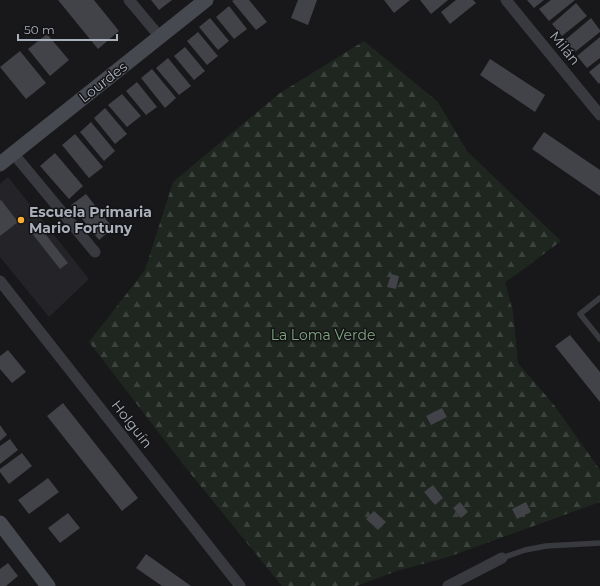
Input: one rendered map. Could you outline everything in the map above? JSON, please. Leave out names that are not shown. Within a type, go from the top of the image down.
[{"type":"street","points":[[129,0],[160,37]]},
{"type":"street","name":"Lourdes","points":[[0,164],[206,0]]},
{"type":"street","name":"Milán","points":[[506,0],[600,115]]},
{"type":"street","points":[[14,153],[95,252]]},
{"type":"street","name":"Holguín","points":[[0,281],[240,586]]},
{"type":"street","points":[[0,523],[48,586]]},
{"type":"street","points":[[448,586],[502,558]]},
{"type":"lane","points":[[600,298],[580,314],[600,339]]},
{"type":"lane","points":[[502,558],[525,550],[546,546],[600,543]]},
{"type":"shaded area","name":"Escuela Primaria Mario Fortuny","points":[[8,177],[89,279],[49,317],[0,257],[0,184]]},
{"type":"green space","name":"La Loma Verde","points":[[364,41],[438,102],[467,151],[561,241],[505,282],[513,312],[518,363],[554,405],[600,470],[600,502],[448,557],[397,571],[356,586],[282,586],[186,468],[89,342],[145,270],[173,182],[280,93]]},
{"type":"building","points":[[58,0],[94,0],[119,31],[98,49]]},
{"type":"building","points":[[151,0],[172,0],[159,10]]},
{"type":"building","points":[[249,0],[267,22],[256,30],[232,1]]},
{"type":"building","points":[[298,0],[317,0],[308,25],[291,18]]},
{"type":"building","points":[[384,0],[410,0],[394,13]]},
{"type":"building","points":[[420,0],[448,0],[431,14]]},
{"type":"building","points":[[456,0],[473,0],[476,3],[450,24],[441,12]]},
{"type":"building","points":[[527,0],[544,0],[534,8]]},
{"type":"building","points":[[551,0],[575,0],[549,21],[539,9]]},
{"type":"building","points":[[576,3],[587,16],[562,36],[552,24]]},
{"type":"building","points":[[229,6],[247,29],[234,39],[216,17]]},
{"type":"building","points":[[210,18],[229,41],[218,50],[199,27]]},
{"type":"building","points":[[591,18],[600,32],[575,52],[565,40]]},
{"type":"building","points":[[198,32],[218,56],[207,65],[187,41]]},
{"type":"building","points":[[47,34],[69,60],[50,76],[28,49]]},
{"type":"building","points":[[600,37],[600,58],[587,68],[577,56]]},
{"type":"building","points":[[185,47],[205,71],[194,80],[174,56]]},
{"type":"building","points":[[20,51],[46,83],[26,99],[0,67]]},
{"type":"building","points":[[168,58],[191,86],[179,95],[156,68]]},
{"type":"building","points":[[490,59],[545,95],[535,112],[480,75]]},
{"type":"building","points":[[600,63],[600,82],[599,84],[589,72]]},
{"type":"building","points":[[152,69],[176,98],[165,108],[141,78]]},
{"type":"building","points":[[137,82],[157,107],[146,115],[126,91]]},
{"type":"building","points":[[122,94],[141,116],[127,127],[108,105]]},
{"type":"building","points":[[105,108],[127,134],[115,144],[94,118]]},
{"type":"building","points":[[91,122],[115,151],[104,161],[80,132]]},
{"type":"building","points":[[544,132],[600,170],[600,196],[532,149]]},
{"type":"building","points":[[75,134],[103,167],[89,178],[62,145]]},
{"type":"building","points":[[55,153],[83,186],[69,199],[40,166]]},
{"type":"building","points":[[86,194],[113,228],[99,240],[71,205]]},
{"type":"building","points":[[1,200],[18,222],[0,236],[0,201]]},
{"type":"building","points":[[39,226],[68,263],[60,269],[31,232]]},
{"type":"building","points":[[391,274],[399,276],[396,289],[387,287]]},
{"type":"building","points":[[570,335],[600,372],[600,402],[555,346]]},
{"type":"building","points":[[8,350],[26,372],[12,383],[0,369],[0,356]]},
{"type":"building","points":[[63,403],[138,498],[122,511],[47,416]]},
{"type":"building","points":[[442,408],[447,417],[431,425],[426,416]]},
{"type":"building","points":[[0,425],[7,435],[0,441]]},
{"type":"building","points":[[10,439],[18,450],[0,464],[0,446]]},
{"type":"building","points":[[22,453],[32,466],[9,484],[0,472],[0,469]]},
{"type":"building","points":[[48,478],[59,492],[29,514],[18,500]]},
{"type":"building","points":[[433,485],[443,498],[435,505],[424,492]]},
{"type":"building","points":[[460,502],[468,512],[461,518],[453,508]]},
{"type":"building","points":[[526,502],[531,512],[517,519],[512,509]]},
{"type":"building","points":[[374,511],[386,522],[378,530],[366,519]]},
{"type":"building","points":[[68,513],[80,528],[60,543],[48,528]]},
{"type":"building","points":[[146,554],[191,586],[162,586],[136,568]]},
{"type":"building","points":[[8,563],[18,576],[6,586],[0,586],[0,569]]},
{"type":"place","name":"Escuela Primaria Mario Fortuny","points":[[21,220]]}]
